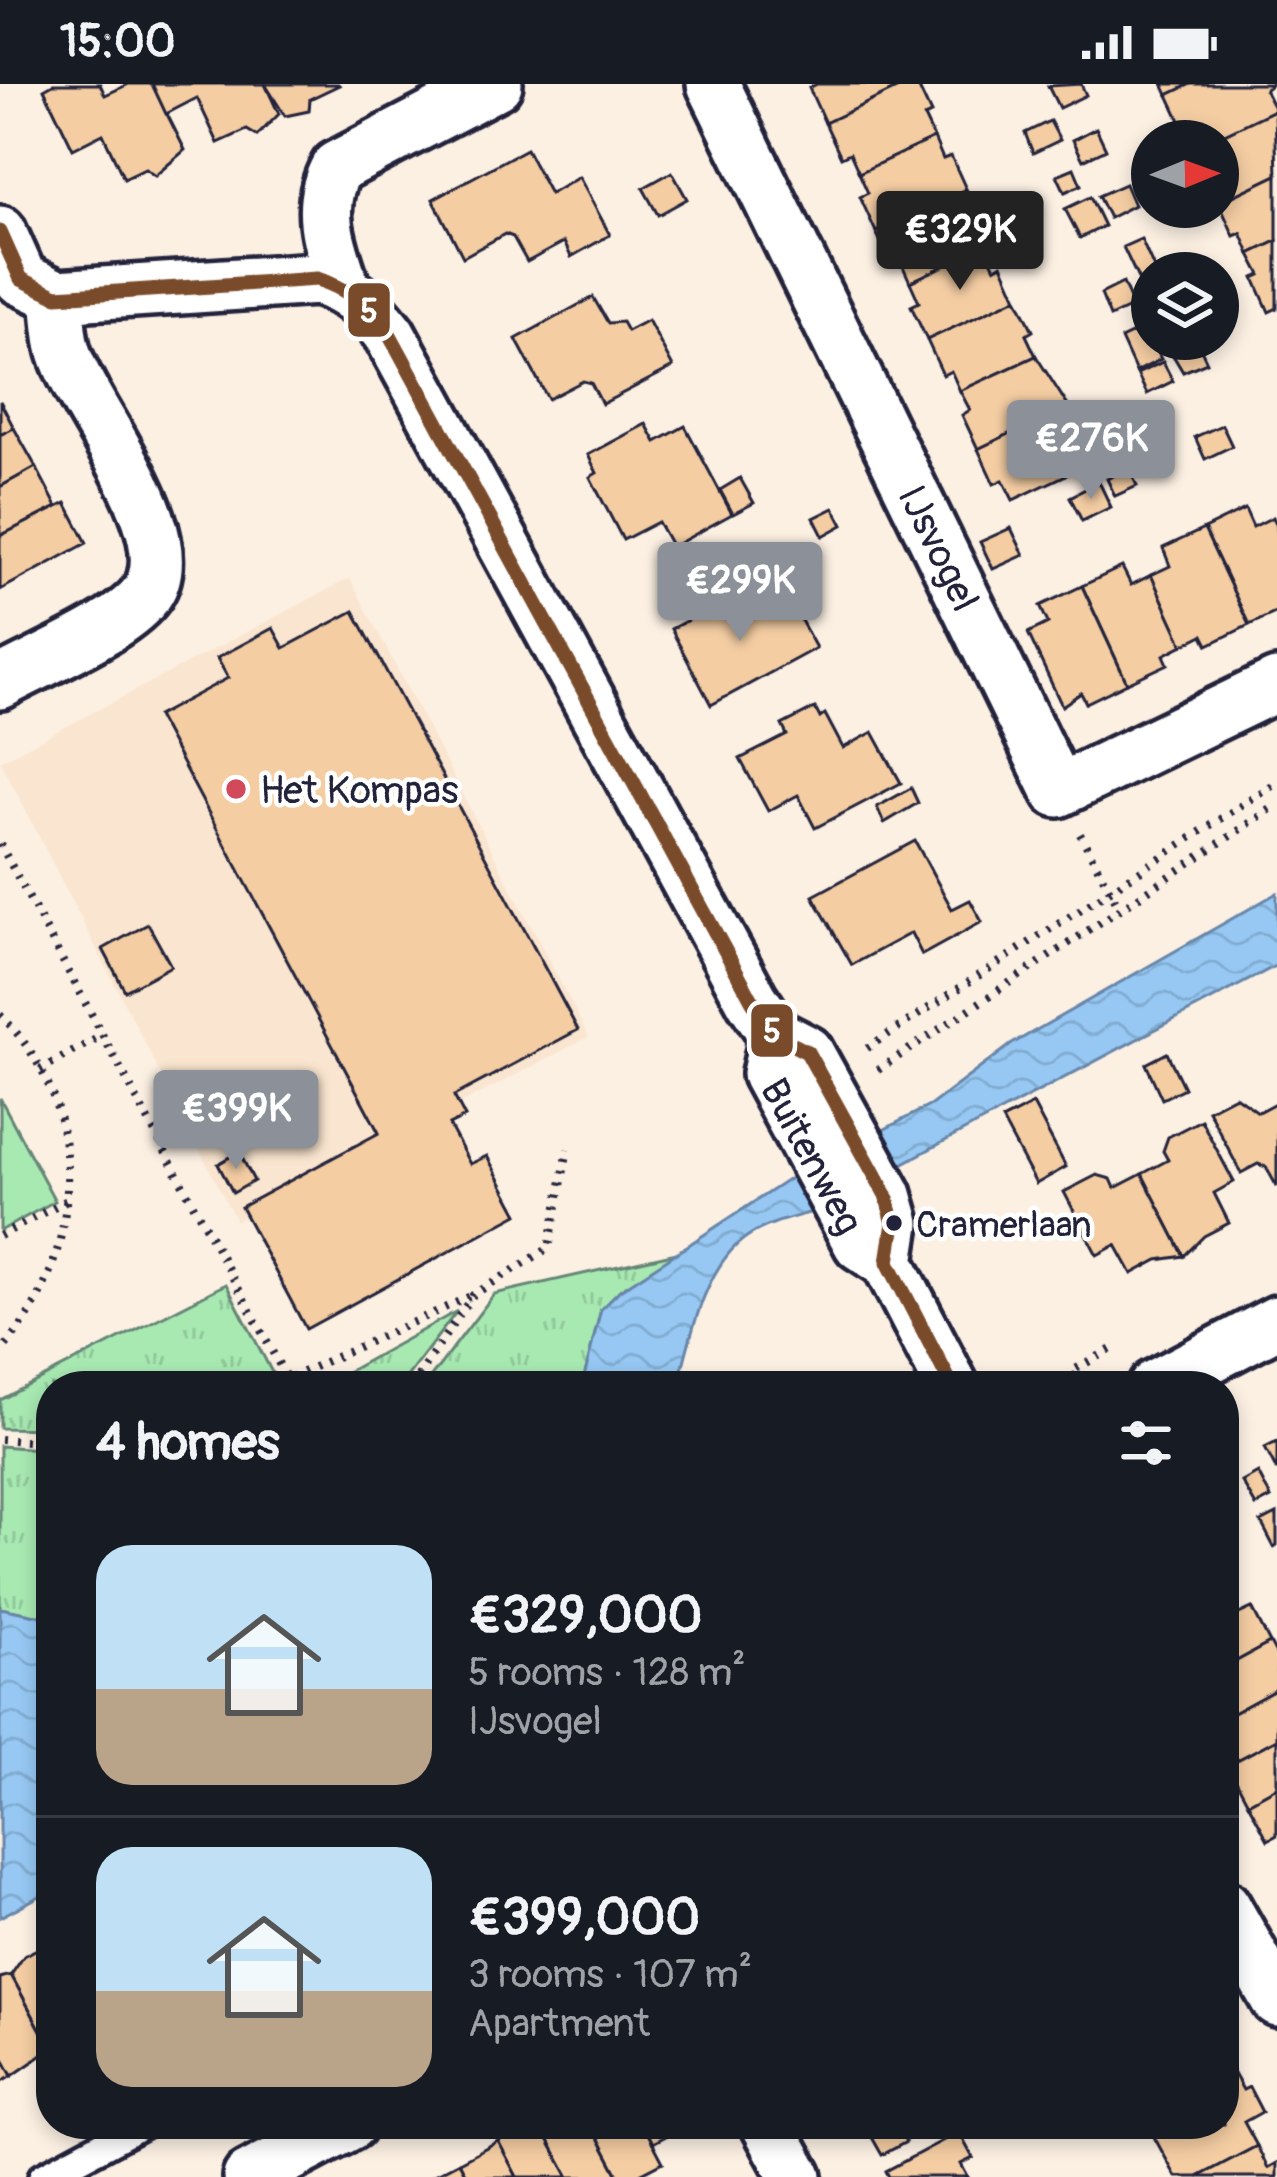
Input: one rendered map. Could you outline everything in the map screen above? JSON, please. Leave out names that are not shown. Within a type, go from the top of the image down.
[{"type":"street","points":[[344,288],[327,238],[324,208],[337,167],[496,84]]},
{"type":"street","name":"IJsvogel","points":[[713,84],[1058,791]]},
{"type":"street","points":[[0,232],[21,278],[57,296],[317,279],[344,288]]},
{"type":"street","name":"Buitenweg","points":[[344,288],[366,303],[390,335],[776,1036],[768,1073],[842,1094],[881,1243],[945,1371]]},
{"type":"street","points":[[0,683],[144,598],[156,574],[154,528],[64,352],[57,296]]},
{"type":"street","points":[[1058,791],[1277,685]]},
{"type":"street","points":[[1184,1371],[1277,1322]]},
{"type":"street","points":[[1239,1933],[1277,2000]]},
{"type":"street","points":[[249,2177],[321,2139]]},
{"type":"street","points":[[775,2139],[796,2177]]},
{"type":"lane","points":[[43,2177],[114,2139]]},
{"type":"path","points":[[842,1094],[862,1051],[1277,782]]},
{"type":"path","points":[[1058,791],[1119,907]]},
{"type":"path","points":[[842,1094],[1277,805]]},
{"type":"path","points":[[0,844],[283,1371]]},
{"type":"path","points":[[0,1016],[40,1070],[66,1151],[68,1199],[60,1247],[44,1292],[0,1352]]},
{"type":"path","points":[[40,1070],[103,1036]]},
{"type":"path","points":[[305,1371],[473,1294],[548,1248],[568,1149]]},
{"type":"path","points":[[0,1236],[68,1199]]},
{"type":"path","points":[[421,1371],[473,1294]]},
{"type":"path","points":[[0,1439],[36,1442]]},
{"type":"shaded area","points":[[350,578],[589,1037],[236,1221],[0,761]]},
{"type":"green space","points":[[0,1098],[55,1201],[0,1231]]},
{"type":"green space","points":[[681,1252],[620,1290],[601,1309],[586,1371],[435,1371],[494,1294]]},
{"type":"green space","points":[[226,1284],[271,1371],[56,1371]]},
{"type":"green space","points":[[457,1311],[411,1371],[349,1371]]},
{"type":"green space","points":[[36,1382],[36,1429],[0,1428],[0,1400]]},
{"type":"green space","points":[[0,1446],[36,1449],[36,1615],[0,1608]]},
{"type":"water","points":[[1277,893],[1277,965],[809,1213],[748,1236],[720,1265],[710,1284],[682,1371],[586,1371],[601,1309],[620,1290],[789,1179],[931,1105],[1012,1044]]},
{"type":"water","points":[[0,1608],[36,1615],[36,1898],[0,1917]]},
{"type":"building","points":[[53,84],[100,84],[105,95],[129,84],[152,84],[185,150],[155,176],[145,169],[124,179],[103,134],[73,149],[44,89]]},
{"type":"building","points":[[152,84],[265,84],[279,114],[257,136],[247,130],[218,143],[197,98],[166,114]]},
{"type":"building","points":[[265,84],[339,85],[310,99],[309,111],[285,116]]},
{"type":"building","points":[[817,84],[907,84],[825,123],[809,88]]},
{"type":"building","points":[[907,84],[917,84],[931,114],[924,117],[934,138],[859,173],[850,153],[841,157],[825,123]]},
{"type":"building","points":[[1081,84],[1086,95],[1059,108],[1048,86]]},
{"type":"building","points":[[1163,84],[1191,84],[1168,95]]},
{"type":"building","points":[[1191,84],[1272,84],[1265,90],[1275,110],[1239,127],[1239,120],[1180,120],[1168,95]]},
{"type":"building","points":[[1275,110],[1277,175],[1239,193],[1239,127]]},
{"type":"building","points":[[1050,121],[1060,140],[1033,153],[1025,133]]},
{"type":"building","points":[[1096,128],[1106,149],[1083,160],[1073,140]]},
{"type":"building","points":[[934,138],[943,159],[951,156],[966,189],[876,232],[860,197],[868,193],[859,173]]},
{"type":"building","points":[[526,149],[550,194],[579,177],[610,235],[571,257],[564,242],[527,262],[513,237],[505,234],[463,257],[433,199]]},
{"type":"building","points":[[1074,168],[1081,185],[1065,192],[1057,175]]},
{"type":"building","points":[[672,172],[687,199],[658,215],[643,188]]},
{"type":"building","points":[[1277,175],[1277,241],[1250,254],[1241,233],[1234,236],[1230,228],[1239,228],[1239,193]]},
{"type":"building","points":[[1125,184],[1131,207],[1109,218],[1098,196]]},
{"type":"building","points":[[966,189],[982,222],[975,226],[985,247],[910,282],[901,262],[892,266],[876,232]]},
{"type":"building","points":[[1090,197],[1104,226],[1080,238],[1065,209]]},
{"type":"building","points":[[1141,239],[1147,252],[1131,252],[1131,264],[1123,247]]},
{"type":"building","points":[[1277,241],[1277,308],[1269,312],[1254,278],[1261,275],[1250,254]]},
{"type":"building","points":[[985,247],[995,268],[1002,264],[1017,298],[927,340],[911,306],[919,302],[910,282]]},
{"type":"building","points":[[1123,283],[1131,307],[1110,317],[1101,294]]},
{"type":"building","points":[[593,297],[608,323],[622,322],[627,331],[648,320],[673,367],[602,404],[591,383],[583,381],[548,399],[516,339]]},
{"type":"building","points":[[1017,298],[1033,331],[1026,335],[1036,356],[960,391],[951,371],[943,375],[927,340]]},
{"type":"building","points":[[1131,334],[1131,360],[1159,360],[1136,372],[1121,339]]},
{"type":"building","points":[[1036,356],[1068,406],[978,449],[962,415],[970,410],[960,391]]},
{"type":"building","points":[[1176,360],[1207,362],[1183,372]]},
{"type":"building","points":[[1163,362],[1173,381],[1147,394],[1137,374]]},
{"type":"building","points":[[0,401],[14,428],[0,435]]},
{"type":"building","points":[[1068,406],[1084,440],[1076,443],[1087,465],[1013,500],[1003,480],[994,484],[978,449]]},
{"type":"building","points":[[646,424],[656,442],[685,426],[732,514],[672,547],[658,522],[623,540],[590,477],[597,473],[588,455]]},
{"type":"building","points":[[1222,425],[1232,446],[1205,459],[1195,437]]},
{"type":"building","points":[[14,428],[36,467],[0,487],[0,435]]},
{"type":"building","points":[[36,467],[57,507],[0,536],[0,487]]},
{"type":"building","points":[[1129,468],[1137,486],[1115,496],[1107,479]]},
{"type":"building","points":[[740,478],[754,503],[733,514],[720,490]]},
{"type":"building","points":[[1099,482],[1111,507],[1082,521],[1070,497]]},
{"type":"building","points":[[66,503],[87,543],[0,590],[0,536]]},
{"type":"building","points":[[834,508],[843,525],[823,536],[814,518]]},
{"type":"building","points":[[1245,509],[1253,527],[1273,517],[1277,526],[1277,612],[1249,625],[1204,529]]},
{"type":"building","points":[[1011,528],[1024,555],[993,569],[980,542]]},
{"type":"building","points":[[1204,529],[1249,625],[1208,645],[1203,635],[1183,645],[1151,575],[1170,566],[1163,548]]},
{"type":"building","points":[[1122,567],[1131,585],[1151,575],[1183,645],[1164,655],[1168,664],[1127,683],[1082,586]]},
{"type":"building","points":[[1082,586],[1127,683],[1086,703],[1081,693],[1062,706],[1028,633],[1048,623],[1040,606]]},
{"type":"building","points":[[749,588],[766,618],[792,604],[816,648],[711,705],[671,629]]},
{"type":"building","points":[[354,611],[578,1030],[454,1096],[465,1117],[449,1125],[470,1164],[487,1156],[518,1214],[306,1329],[241,1207],[379,1133],[157,716],[228,678],[217,658],[273,628],[284,648]]},
{"type":"building","points":[[815,708],[820,718],[825,714],[843,748],[873,732],[901,783],[815,828],[798,795],[768,811],[740,759],[787,735],[782,725]]},
{"type":"building","points":[[911,788],[918,803],[884,823],[877,807]]},
{"type":"building","points":[[915,841],[952,909],[970,900],[982,922],[922,955],[911,933],[852,965],[813,896]]},
{"type":"building","points":[[148,924],[171,966],[125,991],[103,949]]},
{"type":"building","points":[[1167,1053],[1184,1088],[1162,1099],[1146,1064]]},
{"type":"building","points":[[1235,1096],[1258,1112],[1277,1102],[1277,1187],[1266,1167],[1258,1164],[1241,1173],[1208,1110]]},
{"type":"building","points":[[1033,1104],[1066,1167],[1036,1184],[1002,1120]]},
{"type":"building","points":[[1201,1120],[1234,1182],[1214,1193],[1229,1223],[1204,1236],[1184,1256],[1142,1174],[1168,1160],[1163,1151],[1168,1137]]},
{"type":"building","points":[[239,1152],[254,1181],[233,1193],[218,1164]]},
{"type":"building","points":[[1142,1174],[1184,1256],[1158,1260],[1132,1274],[1116,1245],[1097,1255],[1064,1192],[1097,1175],[1111,1179],[1115,1188]]},
{"type":"building","points":[[1277,1442],[1277,1471],[1265,1448]]},
{"type":"building","points":[[1258,1473],[1271,1498],[1256,1506],[1242,1482]]},
{"type":"building","points":[[1277,1514],[1277,1545],[1274,1547],[1261,1522]]},
{"type":"building","points":[[1252,1608],[1270,1643],[1239,1660],[1239,1614]]},
{"type":"building","points":[[1270,1643],[1277,1656],[1277,1689],[1239,1710],[1239,1660]]},
{"type":"building","points":[[1277,1689],[1277,1739],[1239,1759],[1239,1710]]},
{"type":"building","points":[[1277,1739],[1277,1787],[1248,1803],[1239,1786],[1239,1759]]},
{"type":"building","points":[[1277,1787],[1277,1835],[1268,1840],[1248,1803]]},
{"type":"building","points":[[36,1950],[36,2021],[11,1975],[24,1956]]},
{"type":"building","points":[[11,1975],[36,2021],[36,2059],[12,2076],[0,2054],[0,1978]]},
{"type":"building","points":[[0,2054],[12,2076],[0,2083]]},
{"type":"building","points":[[1239,2083],[1243,2090],[1249,2087],[1262,2112],[1244,2122],[1257,2146],[1198,2177],[1176,2177],[1155,2139],[1239,2139]]},
{"type":"building","points":[[548,2139],[569,2177],[517,2177],[498,2141]]},
{"type":"building","points":[[548,2139],[599,2139],[619,2177],[569,2177]]},
{"type":"building","points":[[599,2139],[651,2139],[663,2162],[634,2177],[619,2177]]},
{"type":"building","points":[[873,2139],[904,2139],[906,2142],[882,2155]]},
{"type":"building","points":[[946,2139],[963,2139],[973,2158],[961,2164],[968,2177],[889,2177],[886,2171]]},
{"type":"building","points":[[498,2141],[517,2177],[467,2177],[459,2162]]},
{"type":"building","points":[[1257,2146],[1268,2168],[1277,2163],[1277,2177],[1198,2177]]},
{"type":"building","points":[[459,2162],[467,2177],[430,2177]]},
{"type":"transit line","name":"5","points":[[0,232],[21,279],[57,296],[317,279],[350,294],[382,325],[752,1000],[776,1036],[807,1052],[886,1195],[894,1223],[888,1262],[944,1371]]},
{"type":"place","name":"Het Kompas","points":[[236,789]]},
{"type":"place","name":"Cramerlaan","points":[[894,1223]]}]
